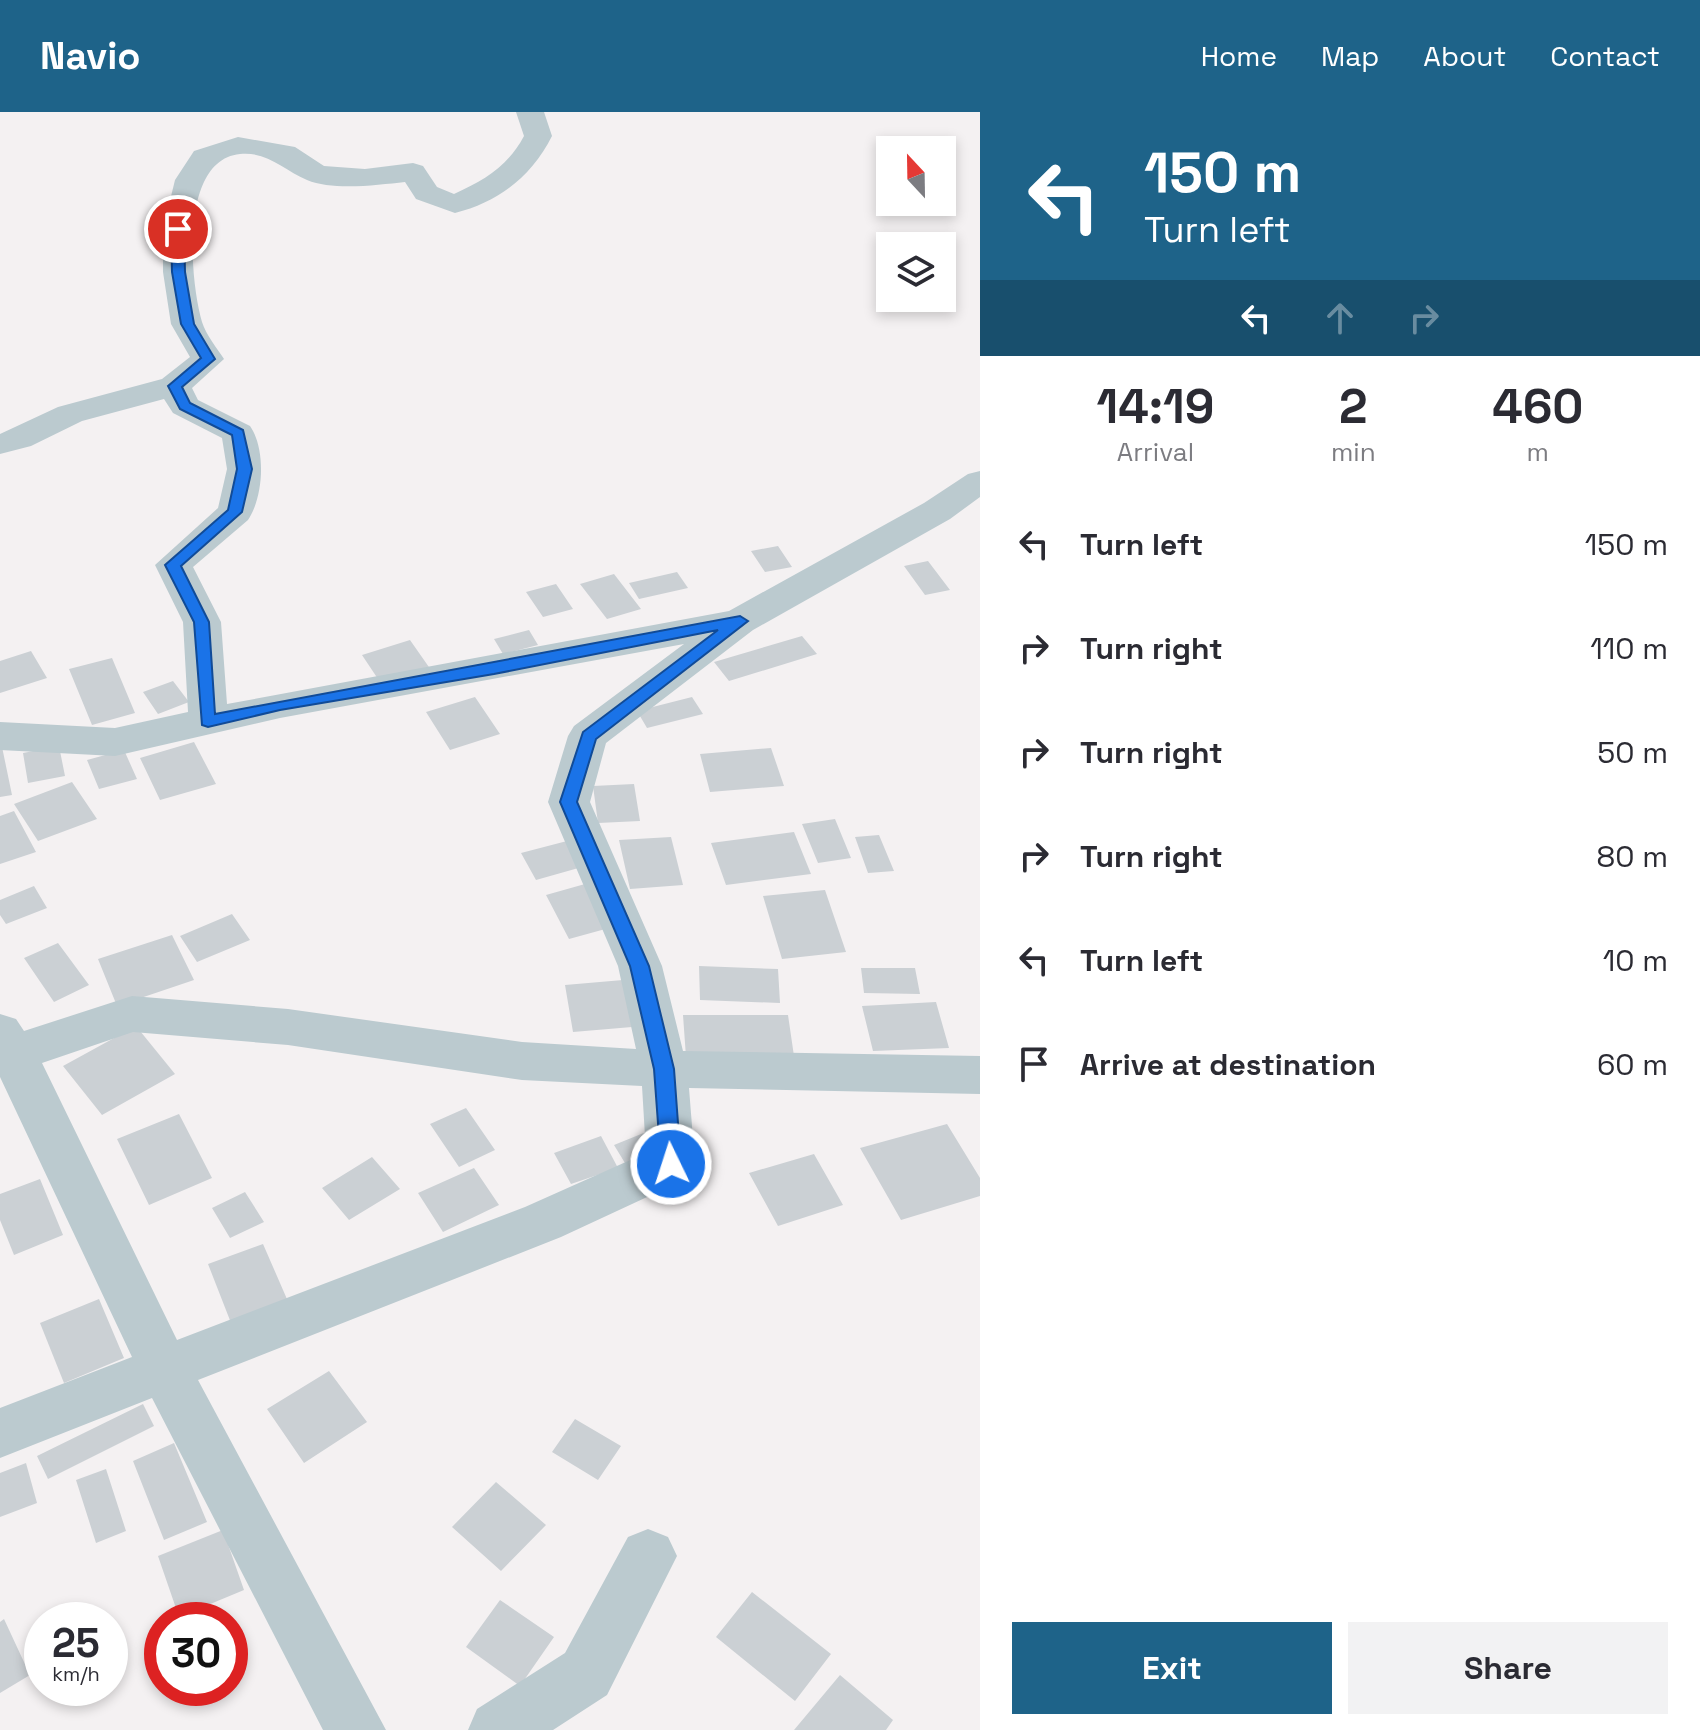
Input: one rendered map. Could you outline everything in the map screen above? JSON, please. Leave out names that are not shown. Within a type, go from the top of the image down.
[{"type":"street","points":[[0,444],[19,439],[70,414],[174,386],[208,359],[187,324],[178,272],[178,229],[189,180],[204,157],[238,145],[285,153],[317,174],[365,178],[413,172],[426,193],[455,204],[491,188],[526,162],[538,136],[530,112]]},
{"type":"street","points":[[174,386],[185,406],[238,433],[244,469],[235,512],[173,565],[202,622],[208,721]]},
{"type":"street","points":[[0,1433],[543,1222],[671,1164],[664,1069],[640,966],[569,802],[588,736],[740,621],[937,511],[980,481]]},
{"type":"street","points":[[0,736],[115,742],[280,705],[740,621]]},
{"type":"street","points":[[356,1730],[165,1371],[5,1048],[132,1014],[288,1027],[522,1061],[664,1069],[980,1075]]},
{"type":"street","points":[[498,1730],[586,1674],[648,1556]]},
{"type":"building","points":[[778,546],[792,567],[765,572],[751,551]]},
{"type":"building","points":[[928,561],[950,590],[925,595],[904,566]]},
{"type":"building","points":[[677,572],[688,588],[639,599],[629,583]]},
{"type":"building","points":[[614,574],[641,609],[607,619],[580,584]]},
{"type":"building","points":[[556,584],[573,609],[543,617],[526,592]]},
{"type":"building","points":[[529,630],[538,645],[503,654],[494,639]]},
{"type":"building","points":[[802,636],[817,654],[729,681],[714,662]]},
{"type":"building","points":[[410,640],[431,670],[382,685],[362,655]]},
{"type":"building","points":[[31,651],[47,678],[0,693],[0,661]]},
{"type":"building","points":[[112,658],[135,713],[92,725],[69,669]]},
{"type":"building","points":[[173,681],[189,702],[158,714],[143,692]]},
{"type":"building","points":[[475,697],[500,734],[450,750],[426,712]]},
{"type":"building","points":[[692,697],[703,714],[647,728],[637,711]]},
{"type":"building","points":[[194,742],[216,784],[160,800],[140,758]]},
{"type":"building","points":[[0,743],[12,795],[0,797]]},
{"type":"building","points":[[59,746],[65,776],[28,783],[23,753]]},
{"type":"building","points":[[771,748],[784,786],[710,792],[700,754]]},
{"type":"building","points":[[124,750],[137,779],[99,789],[87,760]]},
{"type":"building","points":[[72,782],[97,819],[38,841],[14,804]]},
{"type":"building","points":[[634,784],[640,821],[598,823],[593,786]]},
{"type":"building","points":[[14,811],[36,852],[0,864],[0,816]]},
{"type":"building","points":[[835,819],[851,858],[818,863],[802,824]]},
{"type":"building","points":[[794,832],[811,874],[726,885],[711,843]]},
{"type":"building","points":[[879,835],[894,871],[868,873],[855,837]]},
{"type":"building","points":[[671,837],[683,885],[630,889],[619,840]]},
{"type":"building","points":[[567,841],[582,867],[536,880],[521,853]]},
{"type":"building","points":[[585,884],[609,928],[569,939],[546,895]]},
{"type":"building","points":[[34,886],[47,908],[6,924],[0,915],[0,900]]},
{"type":"building","points":[[825,890],[846,952],[782,959],[763,896]]},
{"type":"building","points":[[232,914],[250,940],[197,962],[180,936]]},
{"type":"building","points":[[172,935],[194,980],[117,1006],[98,959]]},
{"type":"building","points":[[58,943],[89,985],[54,1002],[24,958]]},
{"type":"building","points":[[699,966],[778,969],[780,1003],[700,1000]]},
{"type":"building","points":[[861,968],[915,968],[920,994],[864,993]]},
{"type":"building","points":[[623,980],[632,1027],[573,1032],[565,985]]},
{"type":"building","points":[[936,1002],[949,1048],[873,1051],[862,1006]]},
{"type":"building","points":[[683,1015],[788,1015],[794,1056],[686,1057]]},
{"type":"building","points":[[136,1026],[175,1074],[102,1115],[63,1066]]},
{"type":"building","points":[[466,1108],[495,1150],[459,1167],[430,1124]]},
{"type":"building","points":[[179,1114],[212,1178],[149,1205],[117,1139]]},
{"type":"building","points":[[947,1124],[980,1178],[980,1196],[901,1220],[860,1148]]},
{"type":"building","points":[[651,1130],[665,1153],[628,1168],[614,1145]]},
{"type":"building","points":[[601,1136],[618,1168],[571,1184],[554,1153]]},
{"type":"building","points":[[814,1154],[843,1205],[778,1226],[749,1173]]},
{"type":"building","points":[[372,1157],[400,1189],[349,1220],[322,1188]]},
{"type":"building","points":[[474,1168],[499,1205],[443,1232],[418,1193]]},
{"type":"building","points":[[40,1179],[63,1235],[14,1255],[0,1220],[0,1194]]},
{"type":"building","points":[[245,1192],[264,1222],[230,1238],[212,1208]]},
{"type":"building","points":[[263,1244],[290,1306],[233,1328],[208,1264]]},
{"type":"building","points":[[99,1299],[124,1358],[64,1383],[40,1323]]},
{"type":"building","points":[[329,1371],[367,1422],[304,1463],[267,1409]]},
{"type":"building","points":[[143,1404],[154,1426],[48,1479],[37,1456]]},
{"type":"building","points":[[575,1419],[621,1446],[598,1480],[552,1452]]},
{"type":"building","points":[[174,1443],[207,1522],[164,1540],[133,1461]]},
{"type":"building","points":[[26,1463],[37,1503],[0,1517],[0,1473]]},
{"type":"building","points":[[106,1469],[126,1531],[96,1543],[76,1480]]},
{"type":"building","points":[[496,1482],[546,1525],[501,1571],[452,1527]]},
{"type":"building","points":[[223,1530],[244,1590],[215,1602],[174,1602],[158,1556]]},
{"type":"building","points":[[752,1592],[831,1654],[795,1701],[716,1637]]},
{"type":"building","points":[[500,1600],[554,1637],[520,1686],[466,1647]]},
{"type":"building","points":[[4,1619],[24,1662],[24,1679],[0,1693],[0,1622]]},
{"type":"building","points":[[840,1675],[893,1720],[886,1730],[794,1730]]},
{"type":"route","points":[[178,229],[178,272],[187,324],[208,359],[174,386],[185,406],[238,433],[244,469],[235,512],[173,565],[202,622],[208,721],[280,705],[740,621],[588,736],[569,802],[640,966],[664,1069],[671,1164]]}]
